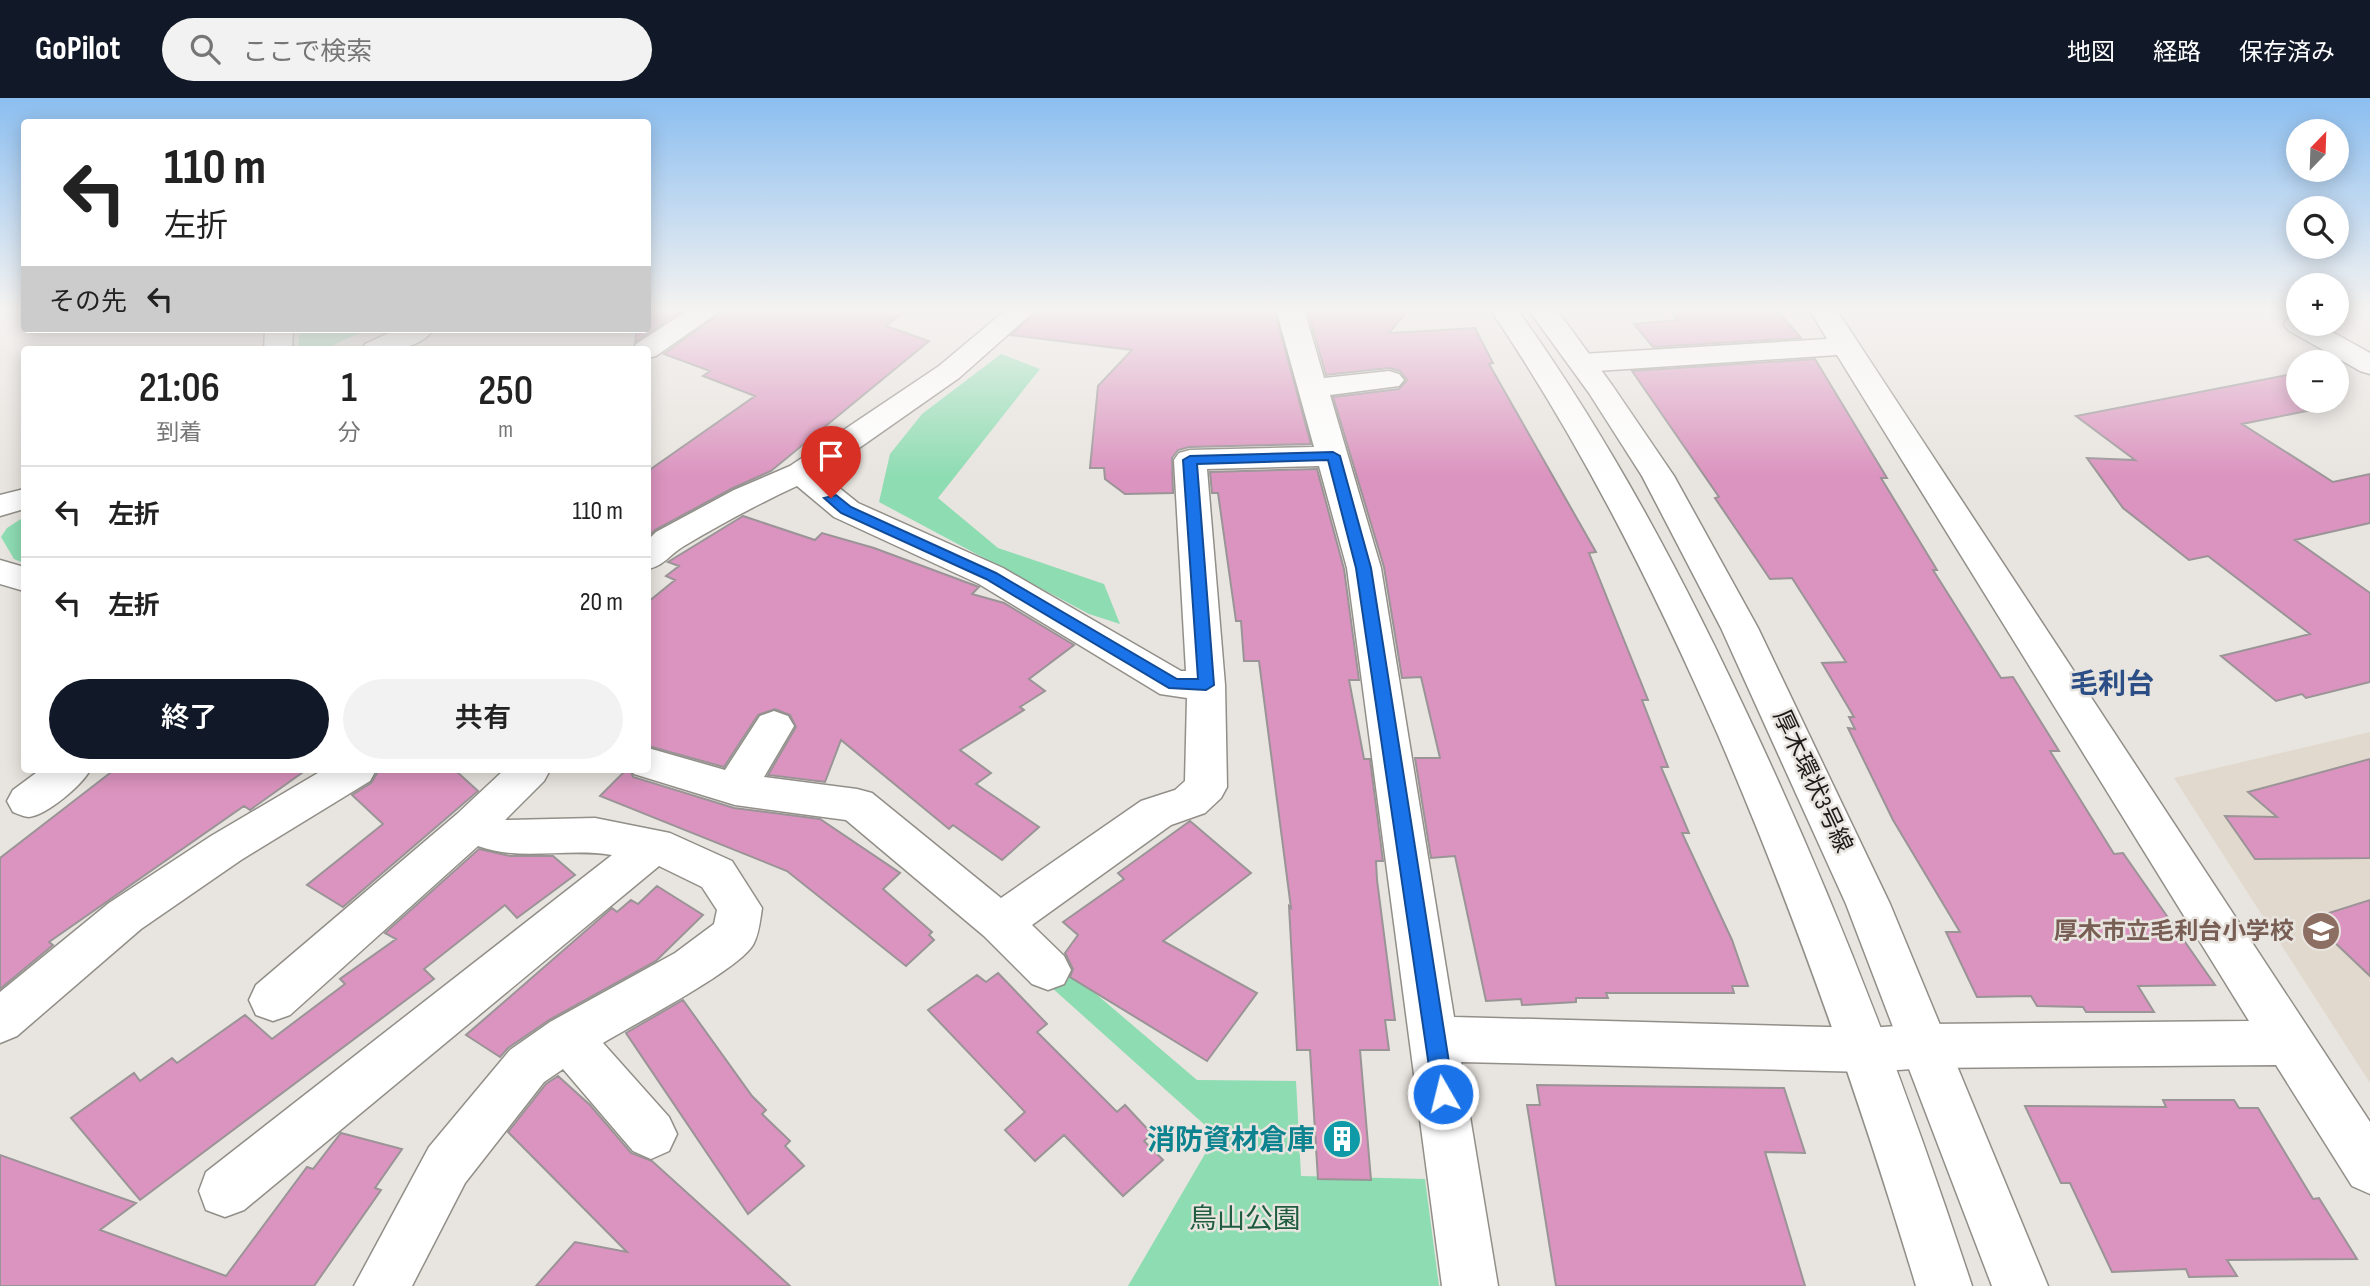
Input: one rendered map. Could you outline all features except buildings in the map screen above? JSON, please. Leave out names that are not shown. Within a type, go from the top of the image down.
[{"type":"street","points":[[651,555],[668,540],[801,473],[958,364]]},
{"type":"street","points":[[1306,364],[1364,568],[1436,1039],[1470,1286]]},
{"type":"street","name":"厚木環状3号線","points":[[1544,364],[1614,481],[1687,623],[1769,806],[1867,1050],[1944,1286]]},
{"type":"street","name":"厚木環状3号線","points":[[1583,364],[1659,478],[1735,620],[1826,803],[1928,1046],[2020,1286]]},
{"type":"street","points":[[1856,364],[2370,1168]]},
{"type":"street","points":[[1313,388],[1389,380]]},
{"type":"street","points":[[1000,923],[1156,813],[1190,802],[1206,787],[1206,685],[1190,460],[1333,456]]},
{"type":"street","points":[[801,473],[846,510],[991,576],[1174,684],[1206,685]]},
{"type":"street","points":[[0,506],[21,500]]},
{"type":"street","points":[[0,571],[21,579]]},
{"type":"street","points":[[735,789],[774,726]]},
{"type":"street","points":[[651,765],[735,789],[857,805],[1000,923],[1048,970]]},
{"type":"street","points":[[28,801],[66,773]]},
{"type":"street","points":[[0,1021],[125,916],[226,848],[351,773]]},
{"type":"street","points":[[273,1000],[472,826],[527,773]]},
{"type":"street","points":[[382,1286],[447,1165],[527,1066],[567,1038],[691,967],[735,934],[740,908],[717,874],[656,845],[596,835],[502,837],[472,826]]},
{"type":"street","points":[[225,1191],[656,845]]},
{"type":"street","points":[[567,1038],[651,1134]]},
{"type":"street","points":[[1436,1039],[1867,1050],[1928,1046],[2289,1043]]},
{"type":"shaded area","name":"厚木市立毛利台小学校","points":[[2370,732],[2370,1083],[2174,778]]},
{"type":"green space","points":[[987,364],[1028,364],[1040,369],[938,498],[998,548],[1104,584],[1120,624],[1089,614],[879,502],[890,454],[922,414]]},
{"type":"green space","points":[[21,519],[21,562],[14,559],[1,537],[7,528]]},
{"type":"green space","name":"鳥山公園","points":[[1062,965],[1197,1080],[1296,1081],[1301,1176],[1425,1179],[1439,1286],[1128,1286],[1216,1135],[1041,978]]},
{"type":"place","name":"厚木市立毛利台小学校","points":[[2321,931]]},
{"type":"place","name":"消防資材倉庫","points":[[1342,1139]]},
{"type":"district","name":"毛利台","points":[[2112,683]]},
{"type":"route","points":[[831,498],[846,510],[991,576],[1174,684],[1206,685],[1190,460],[1333,456],[1364,568],[1443,1094]]}]
